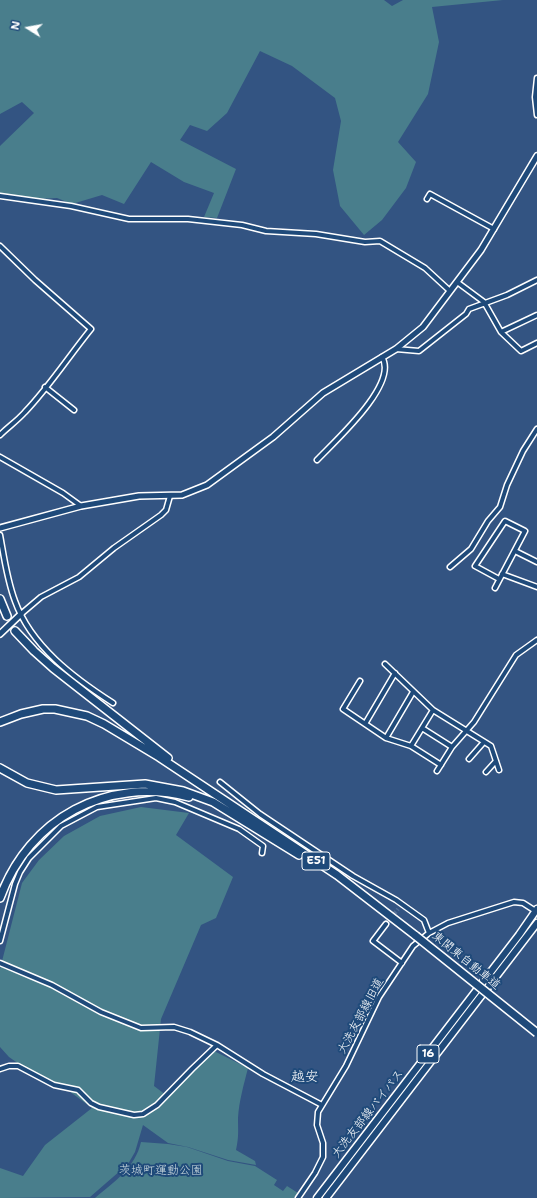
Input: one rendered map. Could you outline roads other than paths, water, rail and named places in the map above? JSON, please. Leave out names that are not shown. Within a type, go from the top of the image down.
[{"type":"highway","points":[[0,599],[7,616]]},
{"type":"highway","points":[[15,631],[34,651],[85,694],[249,821]]},
{"type":"highway","points":[[3,721],[21,714],[43,709],[64,710],[87,716],[132,740],[249,821]]},
{"type":"highway","points":[[0,768],[27,783],[56,790],[132,784],[155,784],[207,799],[249,821]]},
{"type":"highway","points":[[0,898],[14,867],[39,835],[72,811],[105,798],[129,792],[145,791],[181,795],[207,803],[249,821]]},
{"type":"highway","name":"東関東自動車道","points":[[249,821],[379,908],[537,1033]]},
{"type":"main road","name":"大洗友部線バイパス","points":[[317,1198],[537,911]]},
{"type":"main road","name":"大洗友部線バイパス","points":[[326,1198],[537,923]]},
{"type":"street","points":[[537,78],[535,97],[537,115]]},
{"type":"street","points":[[0,528],[81,506],[139,496],[170,496],[188,493],[207,485],[273,437],[323,393],[382,356],[396,349],[422,327],[481,250],[537,156]]},
{"type":"street","points":[[427,200],[430,194],[494,229]]},
{"type":"street","points":[[0,196],[71,206],[129,219],[188,219],[242,225],[266,231],[316,234],[365,242],[383,242],[425,268],[450,291]]},
{"type":"street","points":[[0,246],[35,280],[91,329],[16,422],[0,435]]},
{"type":"street","points":[[396,349],[419,351],[466,314],[469,309],[484,302],[507,295],[537,280]]},
{"type":"street","points":[[457,282],[484,302],[501,332],[521,351],[537,343]]},
{"type":"street","points":[[501,332],[537,315]]},
{"type":"street","points":[[317,460],[355,420],[377,392],[384,369],[385,361],[382,356]]},
{"type":"street","points":[[45,387],[74,410]]},
{"type":"street","points":[[450,567],[470,549],[488,521],[500,507],[523,451],[537,428]]},
{"type":"street","points":[[0,457],[63,493],[81,506]]},
{"type":"street","points":[[1,633],[42,597],[79,577],[114,548],[161,515],[166,510],[170,496]]},
{"type":"street","points":[[494,588],[515,551],[525,531],[505,521],[475,566],[499,579]]},
{"type":"street","points":[[0,535],[11,588],[21,614],[37,639],[61,664],[83,683],[113,703]]},
{"type":"street","points":[[515,551],[537,562]]},
{"type":"street","points":[[502,574],[537,587]]},
{"type":"street","points":[[437,771],[452,747],[474,722],[516,655],[537,640]]},
{"type":"street","points":[[385,664],[433,710],[491,746],[499,770]]},
{"type":"street","points":[[364,724],[395,673]]},
{"type":"street","points":[[360,681],[343,709],[386,738],[411,746],[441,764]]},
{"type":"street","points":[[386,738],[413,692]]},
{"type":"street","points":[[411,746],[433,710]]},
{"type":"street","points":[[422,728],[452,747]]},
{"type":"street","points":[[470,759],[484,742]]},
{"type":"street","points":[[486,772],[496,761]]},
{"type":"street","points":[[220,782],[260,814],[353,876],[402,904],[424,920],[429,933]]},
{"type":"street","points":[[0,941],[15,884],[20,872],[29,858],[57,830],[70,820],[97,806],[156,798],[175,802],[239,829],[263,846],[262,853]]},
{"type":"street","name":"大洗友部線旧道","points":[[298,1198],[323,1158],[323,1143],[317,1125],[318,1112],[346,1066],[379,997],[413,946],[429,933],[448,923],[514,902],[522,903],[537,911]]},
{"type":"street","points":[[398,909],[402,904]]},
{"type":"street","points":[[386,924],[373,941],[402,963]]},
{"type":"street","points":[[0,962],[52,985],[101,1012],[141,1028],[174,1027],[183,1029],[217,1045],[263,1074],[322,1105]]},
{"type":"street","points":[[0,1069],[9,1066],[18,1066],[54,1085],[78,1090],[91,1103],[99,1107],[134,1115],[143,1114],[158,1105],[217,1045]]},
{"type":"tunnel","points":[[7,616],[15,631]]},
{"type":"tunnel","points":[[386,924],[398,909]]},
{"type":"district","name":"越安","points":[[305,1077]]},
{"type":"park label","name":"茨城町運動公園","points":[[161,1171]]}]
